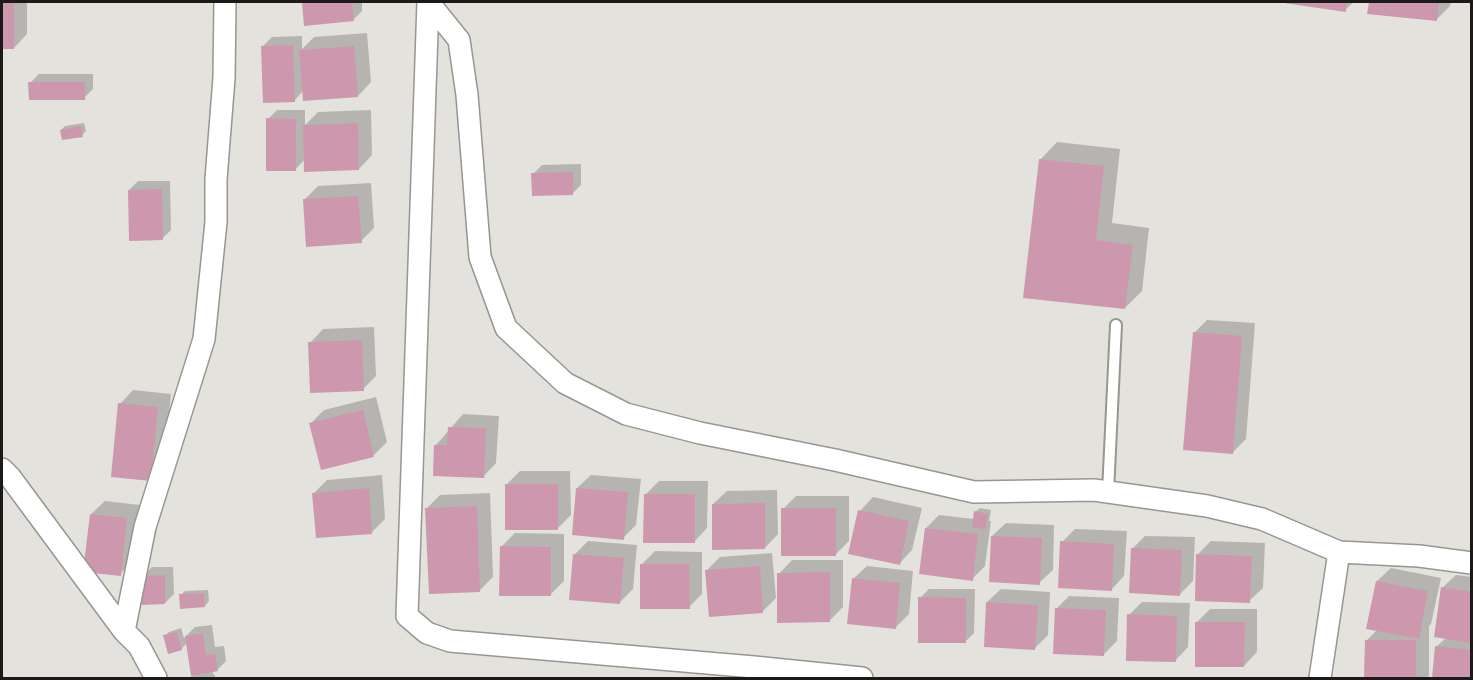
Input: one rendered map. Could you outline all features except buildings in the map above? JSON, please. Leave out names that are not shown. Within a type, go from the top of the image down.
[{"type":"street","points":[[124,631],[145,527],[204,339],[216,222],[216,178],[224,78],[225,2]]},
{"type":"street","points":[[428,2],[459,40],[467,95],[480,257],[506,328],[565,383],[626,414],[700,433],[835,460],[974,492],[1094,490],[1207,506],[1262,519],[1339,552],[1419,556],[1472,563]]},
{"type":"street","points":[[428,2],[407,616],[427,633],[450,641],[861,678]]},
{"type":"street","points":[[2,469],[124,631],[139,646],[156,678]]},
{"type":"street","points":[[1320,678],[1339,552]]},
{"type":"lane","points":[[1107,492],[1116,325]]}]
